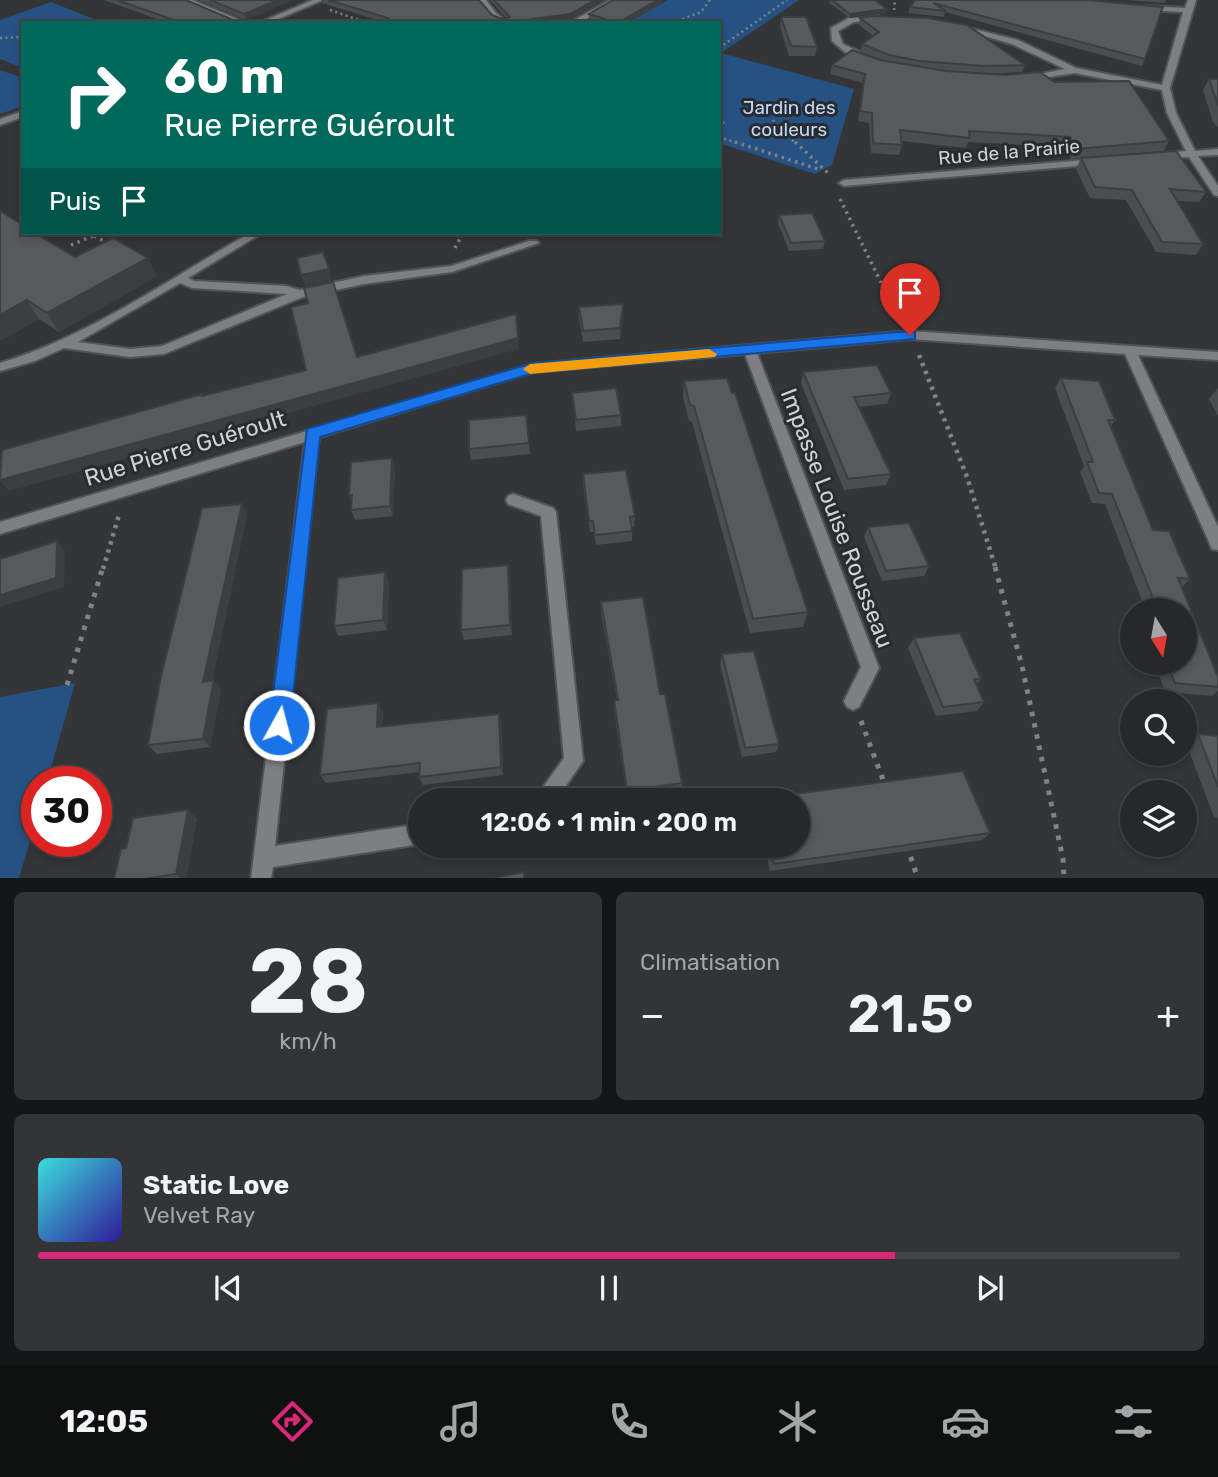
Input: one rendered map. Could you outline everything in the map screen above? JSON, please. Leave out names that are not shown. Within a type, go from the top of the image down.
[{"type":"street","points":[[185,0],[238,21]]},
{"type":"street","points":[[267,21],[318,0]]},
{"type":"street","points":[[482,0],[501,21]]},
{"type":"street","points":[[577,21],[615,0]]},
{"type":"street","points":[[1192,0],[1186,10],[1184,30],[1166,88],[1172,113],[1192,154],[1218,193]]},
{"type":"street","points":[[1132,7],[1186,10]]},
{"type":"street","points":[[871,60],[838,45],[834,30],[852,20],[892,18]]},
{"type":"street","points":[[942,23],[1015,42],[1074,70],[1166,88]]},
{"type":"street","points":[[1021,80],[1074,70]]},
{"type":"street","points":[[0,122],[21,115]]},
{"type":"street","points":[[1150,157],[1218,152]]},
{"type":"street","name":"Rue de la Prairie","points":[[844,183],[1108,161]]},
{"type":"street","points":[[0,367],[65,344],[254,235]]},
{"type":"street","points":[[65,344],[130,353],[164,350],[300,294],[364,280],[452,269],[533,243]]},
{"type":"street","points":[[180,279],[192,284],[286,290],[300,294]]},
{"type":"street","name":"Rue Pierre Guéroult","points":[[0,528],[533,368],[910,335],[1218,356]]},
{"type":"street","name":"Impasse Louise Rousseau","points":[[750,350],[870,668],[853,701]]},
{"type":"street","points":[[1130,352],[1218,544]]},
{"type":"street","points":[[261,878],[313,433]]},
{"type":"street","points":[[513,500],[548,512],[574,761],[553,788]]},
{"type":"street","points":[[264,858],[408,836]]},
{"type":"path","points":[[677,21],[701,12],[710,0]]},
{"type":"path","points":[[721,47],[787,0]]},
{"type":"path","points":[[310,4],[362,21]]},
{"type":"path","points":[[0,38],[21,37]]},
{"type":"path","points":[[774,120],[822,170]]},
{"type":"path","points":[[721,125],[724,122]]},
{"type":"path","points":[[721,138],[822,170],[844,183],[837,191],[844,207],[910,335],[949,422],[1007,608],[1036,720],[1065,878]]},
{"type":"path","points":[[71,245],[94,236],[117,248]]},
{"type":"path","points":[[67,685],[127,489]]},
{"type":"path","points":[[853,701],[887,791]]},
{"type":"path","points":[[905,841],[918,878]]},
{"type":"green space","name":"Jardin des couleurs","points":[[668,0],[799,0],[721,53],[721,21],[631,21]]},
{"type":"green space","points":[[51,2],[99,21],[21,21],[21,67],[0,59],[0,20]]},
{"type":"green space","name":"Jardin des couleurs","points":[[721,53],[854,89],[832,165],[815,174],[721,144]]},
{"type":"green space","points":[[0,70],[21,77],[21,107],[0,114]]},
{"type":"green space","points":[[75,683],[52,766],[21,766],[21,857],[25,857],[19,878],[0,878],[0,697]]},
{"type":"building","points":[[117,0],[186,0],[231,19],[176,21]]},
{"type":"building","points":[[210,0],[278,0],[244,14]]},
{"type":"building","points":[[328,0],[479,0],[492,15],[502,19],[510,17],[494,0],[595,0],[570,14],[518,21],[382,21],[388,18]]},
{"type":"building","points":[[613,0],[658,0],[621,21],[611,21],[589,14]]},
{"type":"building","points":[[832,0],[875,0],[887,9],[850,14]]},
{"type":"building","points":[[915,0],[1086,0],[1163,7],[1145,59],[933,3],[946,11],[910,7]]},
{"type":"building","points":[[781,17],[806,17],[817,47],[791,46]]},
{"type":"building","points":[[860,18],[928,18],[967,25],[1025,65],[984,66],[919,61],[889,55],[862,44],[879,32]]},
{"type":"building","points":[[852,50],[880,60],[946,71],[1005,75],[1040,72],[1054,82],[1129,81],[1169,141],[1076,149],[1070,137],[969,131],[970,138],[900,130],[902,145],[873,143],[872,113],[860,111],[865,74],[832,65]]},
{"type":"building","points":[[1209,79],[1218,79],[1218,106]]},
{"type":"building","points":[[1176,151],[1206,192],[1170,189],[1203,244],[1162,242],[1132,190],[1095,187],[1081,158]]},
{"type":"building","points":[[0,211],[21,224],[21,235],[38,235],[75,257],[113,238],[148,258],[47,313],[27,300],[0,315]]},
{"type":"building","points":[[812,213],[825,241],[791,243],[779,215]]},
{"type":"building","points":[[323,252],[329,269],[301,275],[297,258]]},
{"type":"building","points":[[333,282],[357,357],[516,314],[518,338],[0,480],[2,450],[202,394],[306,370],[291,307],[308,303],[304,288]]},
{"type":"building","points":[[623,304],[620,328],[583,331],[579,307]]},
{"type":"building","points":[[877,365],[891,393],[854,397],[891,474],[848,479],[803,372]]},
{"type":"building","points":[[727,378],[732,393],[735,393],[808,612],[753,619],[694,406],[690,405],[684,381]]},
{"type":"building","points":[[1061,378],[1099,381],[1115,420],[1108,420],[1153,530],[1169,531],[1190,579],[1178,578],[1186,598],[1153,598],[1112,494],[1099,493],[1087,462],[1093,462]]},
{"type":"building","points":[[616,388],[621,415],[576,420],[572,393]]},
{"type":"building","points":[[526,415],[529,443],[469,449],[469,420]]},
{"type":"building","points":[[392,458],[390,506],[351,510],[351,462]]},
{"type":"building","points":[[626,470],[635,516],[630,517],[632,531],[595,535],[593,521],[589,521],[583,474]]},
{"type":"building","points":[[242,504],[203,682],[214,680],[203,739],[148,745],[160,681],[202,508]]},
{"type":"building","points":[[909,523],[929,566],[886,571],[868,527]]},
{"type":"building","points":[[57,541],[56,578],[0,595],[0,559]]},
{"type":"building","points":[[508,565],[510,625],[461,630],[462,569]]},
{"type":"building","points":[[385,572],[383,620],[334,626],[338,578]]},
{"type":"building","points":[[643,597],[660,694],[665,694],[682,783],[627,788],[614,700],[618,700],[601,602]]},
{"type":"building","points":[[1197,625],[1218,677],[1218,687],[1175,683],[1172,676],[1197,676]]},
{"type":"building","points":[[960,633],[981,679],[974,679],[984,702],[943,707],[914,638]]},
{"type":"building","points":[[754,651],[779,744],[745,748],[722,654]]},
{"type":"building","points":[[378,703],[377,727],[499,714],[501,767],[419,777],[420,763],[320,775],[327,709]]},
{"type":"building","points":[[1198,734],[1218,736],[1218,787]]},
{"type":"building","points":[[963,771],[990,833],[774,864],[772,858],[810,858],[810,792]]},
{"type":"building","points":[[188,810],[176,874],[152,878],[114,878],[121,849],[126,848],[133,818]]},
{"type":"building","points":[[524,872],[524,878],[494,878]]},
{"type":"slow traffic","points":[[530,369],[709,354]]},
{"type":"route","points":[[279,725],[313,433],[533,368],[910,335]]}]
